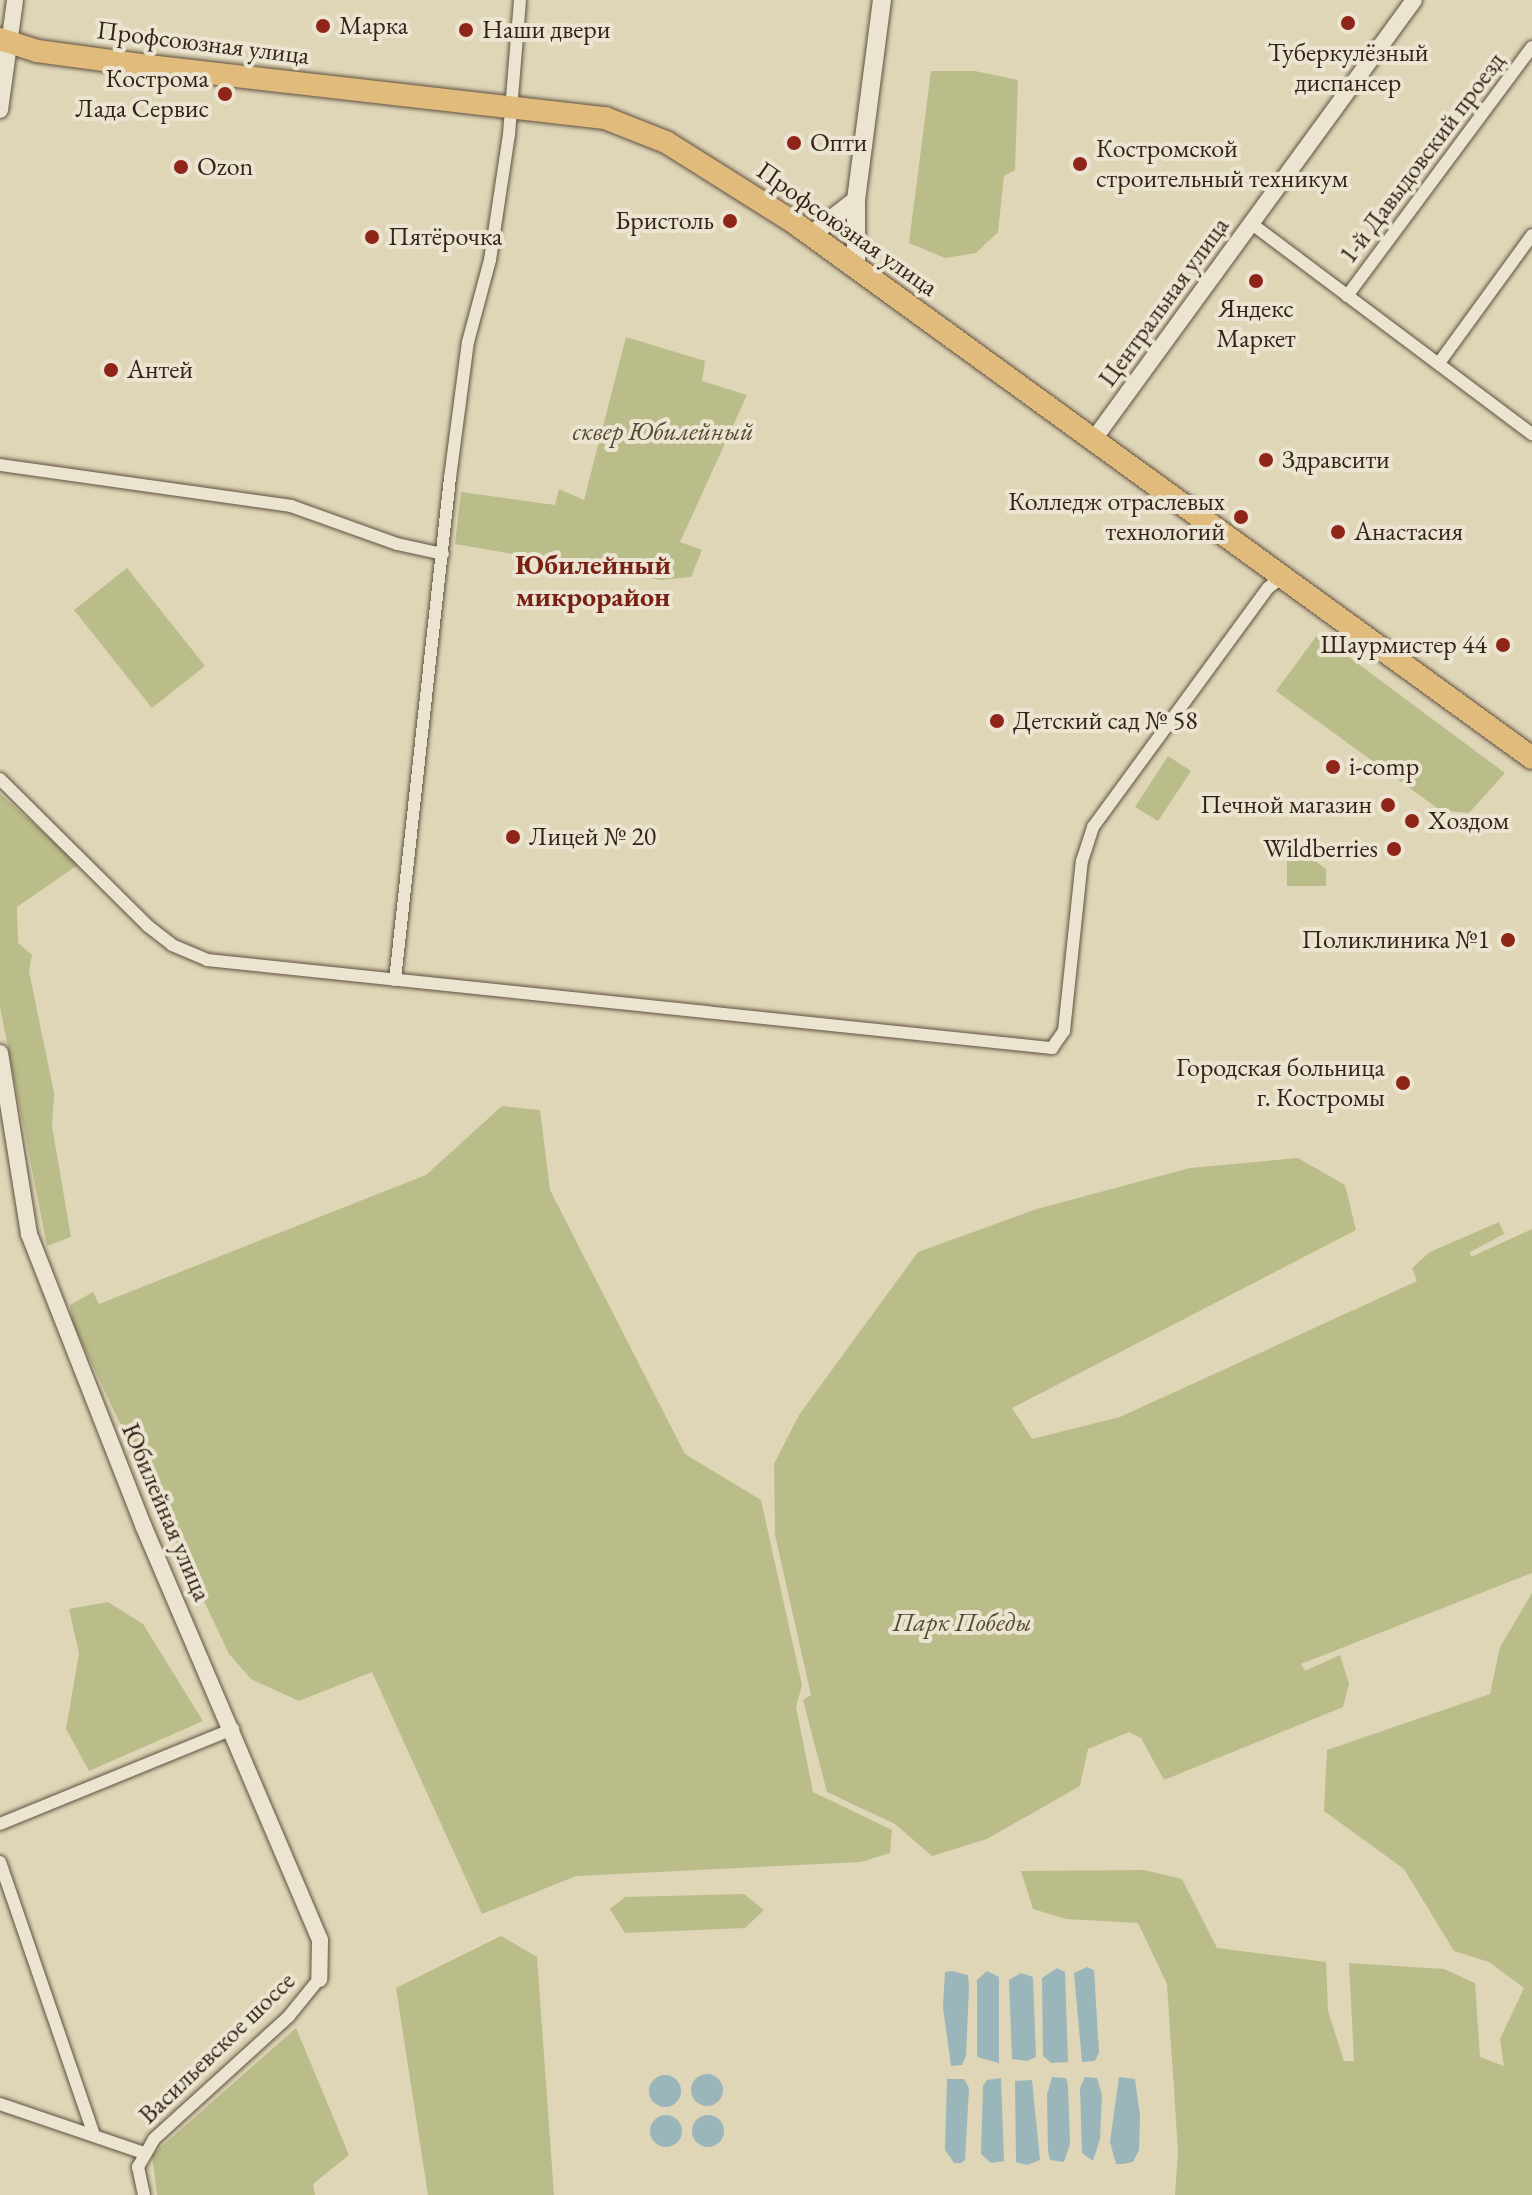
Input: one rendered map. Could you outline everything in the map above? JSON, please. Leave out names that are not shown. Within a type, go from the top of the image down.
[{"type":"highway","name":"Профсоюзная улица","points":[[5,40],[159,67],[605,118],[648,134],[701,162],[811,235],[1532,758]]},
{"type":"main road","points":[[856,267],[856,200],[882,0]]},
{"type":"main road","points":[[811,235],[856,200]]},
{"type":"street","points":[[0,110],[5,40],[15,0]]},
{"type":"street","points":[[395,980],[468,342],[490,260],[520,0]]},
{"type":"street","name":"Центральная улица","points":[[1094,439],[1414,0]]},
{"type":"street","name":"1-й Давыдовский проезд","points":[[1347,296],[1532,47]]},
{"type":"street","points":[[1252,224],[1530,428]]},
{"type":"street","points":[[1439,363],[1532,235]]},
{"type":"street","points":[[0,465],[291,506],[397,544],[443,554]]},
{"type":"street","points":[[0,779],[172,945],[207,960],[1052,1048],[1064,1031],[1082,861],[1093,827],[1268,588],[1283,576]]},
{"type":"street","name":"Юбилейная улица","points":[[0,1053],[29,1234],[143,1525],[233,1729],[320,1940],[319,1979]]},
{"type":"street","points":[[0,1824],[233,1729]]},
{"type":"street","points":[[0,1862],[94,2135]]},
{"type":"street","name":"Васильевское шоссе","points":[[144,2195],[138,2167],[144,2153],[289,2016],[319,1979]]},
{"type":"street","points":[[0,2104],[144,2153]]},
{"type":"green space","points":[[931,71],[975,71],[1018,80],[1015,170],[1004,176],[998,232],[976,253],[945,258],[909,243]]},
{"type":"green space","name":"сквер Юбилейный","points":[[626,337],[705,361],[702,381],[747,395],[680,542],[702,550],[691,577],[661,580],[455,544],[461,492],[555,505],[559,489],[584,500]]},
{"type":"green space","points":[[127,568],[205,666],[152,708],[74,610]]},
{"type":"green space","points":[[1318,634],[1505,773],[1469,813],[1440,810],[1276,691]]},
{"type":"green space","points":[[1168,756],[1191,771],[1158,821],[1135,807]]},
{"type":"green space","points":[[0,794],[79,864],[17,907],[18,943],[32,955],[29,971],[54,1093],[52,1126],[71,1237],[47,1246],[0,1007]]},
{"type":"green space","points":[[1287,840],[1326,869],[1326,886],[1287,886]]},
{"type":"green space","points":[[502,1106],[540,1110],[550,1190],[685,1454],[761,1500],[802,1685],[796,1707],[813,1792],[892,1830],[890,1853],[861,1862],[576,1876],[482,1914],[372,1672],[299,1701],[251,1679],[229,1654],[73,1324],[70,1305],[93,1292],[99,1304],[426,1175]]},
{"type":"green space","name":"Парк Победы","points":[[1298,1158],[1345,1185],[1356,1230],[1012,1408],[1032,1439],[1120,1417],[1417,1281],[1412,1268],[1430,1252],[1499,1222],[1504,1234],[1470,1252],[1471,1257],[1532,1229],[1532,1573],[1301,1664],[1305,1671],[1340,1655],[1349,1684],[1343,1707],[1164,1780],[1141,1738],[1129,1732],[1088,1749],[1080,1786],[987,1839],[932,1856],[895,1824],[827,1792],[803,1700],[811,1695],[775,1535],[774,1464],[799,1415],[918,1252],[1037,1209],[1190,1168]]},
{"type":"green space","points":[[1532,1593],[1532,2195],[1175,2195],[1178,2151],[1167,1984],[1138,1923],[1066,1919],[1033,1909],[1021,1871],[1144,1870],[1182,1879],[1217,1948],[1326,1962],[1328,2011],[1344,2061],[1354,2061],[1349,1963],[1444,1969],[1475,1983],[1480,2057],[1504,2066],[1500,2039],[1524,1988],[1489,1962],[1454,1951],[1404,1869],[1324,1811],[1327,1750],[1490,1694],[1500,1647]]},
{"type":"green space","points":[[108,1602],[143,1624],[203,1721],[89,1771],[66,1729],[79,1653],[69,1609]]},
{"type":"green space","points":[[744,1894],[764,1910],[745,1928],[625,1933],[610,1909],[625,1897]]},
{"type":"green space","points":[[501,1936],[537,1957],[554,2195],[428,2195],[396,1988]]},
{"type":"green space","points":[[296,2028],[349,2155],[313,2184],[315,2195],[157,2195],[152,2155]]},
{"type":"water","points":[[1087,1967],[1094,1970],[1099,2052],[1095,2061],[1082,2062],[1074,1973]]},
{"type":"water","points":[[1057,1968],[1065,1972],[1068,2062],[1051,2063],[1043,2056],[1042,1978]]},
{"type":"water","points":[[987,1971],[999,1977],[999,2063],[977,2057],[977,1980]]},
{"type":"water","points":[[945,1972],[968,1975],[969,1988],[966,2056],[962,2065],[951,2066],[943,2007]]},
{"type":"water","points":[[1021,1973],[1033,1977],[1036,2057],[1027,2061],[1012,2059],[1009,1980]]},
{"type":"water","points":[[707,2074],[718,2079],[723,2090],[718,2101],[707,2106],[696,2101],[691,2090],[696,2079]]},
{"type":"water","points":[[665,2075],[676,2080],[681,2091],[676,2102],[665,2107],[654,2102],[649,2091],[654,2080]]},
{"type":"water","points":[[1052,2077],[1066,2078],[1068,2086],[1070,2144],[1064,2162],[1050,2160],[1048,2151],[1047,2095]]},
{"type":"water","points":[[1085,2077],[1097,2078],[1102,2095],[1100,2139],[1093,2161],[1082,2153],[1080,2088]]},
{"type":"water","points":[[1119,2077],[1135,2079],[1140,2116],[1139,2150],[1133,2162],[1123,2164],[1116,2164],[1110,2142]]},
{"type":"water","points":[[1001,2078],[1004,2161],[991,2163],[981,2154],[983,2086],[987,2080]]},
{"type":"water","points":[[947,2079],[964,2079],[969,2088],[965,2160],[961,2163],[954,2163],[945,2150]]},
{"type":"water","points":[[1032,2080],[1040,2160],[1027,2165],[1016,2162],[1015,2081]]},
{"type":"water","points":[[666,2115],[677,2120],[682,2131],[677,2142],[666,2147],[655,2142],[650,2131],[655,2120]]},
{"type":"water","points":[[708,2115],[719,2120],[724,2131],[719,2142],[708,2147],[697,2142],[692,2131],[697,2120]]},
{"type":"place","name":"Туберкулёзный диспансер","points":[[1348,23]]},
{"type":"place","name":"Марка","points":[[323,26]]},
{"type":"place","name":"Наши двери","points":[[466,30]]},
{"type":"place","name":"Кострома Лада Сервис","points":[[225,94]]},
{"type":"place","name":"Опти","points":[[794,143]]},
{"type":"place","name":"Костромской строительный техникум","points":[[1080,164]]},
{"type":"place","name":"Ozon","points":[[181,167]]},
{"type":"place","name":"Бристоль","points":[[730,221]]},
{"type":"place","name":"Пятёрочка","points":[[372,237]]},
{"type":"place","name":"Яндекс Маркет","points":[[1256,281]]},
{"type":"place","name":"Антей","points":[[111,370]]},
{"type":"place","name":"Здравсити","points":[[1266,460]]},
{"type":"place","name":"Колледж отраслевых технологий","points":[[1241,517]]},
{"type":"place","name":"Анастасия","points":[[1338,532]]},
{"type":"place","name":"Шаурмистер 44","points":[[1503,645]]},
{"type":"place","name":"Детский сад № 58","points":[[997,721]]},
{"type":"place","name":"i-comp","points":[[1333,767]]},
{"type":"place","name":"Печной магазин","points":[[1388,805]]},
{"type":"place","name":"Хоздом","points":[[1412,821]]},
{"type":"place","name":"Лицей № 20","points":[[513,837]]},
{"type":"place","name":"Wildberries","points":[[1394,849]]},
{"type":"place","name":"Поликлиника №1","points":[[1508,940]]},
{"type":"place","name":"Городская больница г. Костромы","points":[[1403,1083]]},
{"type":"district","name":"Юбилейный микрорайон","points":[[593,580]]}]
